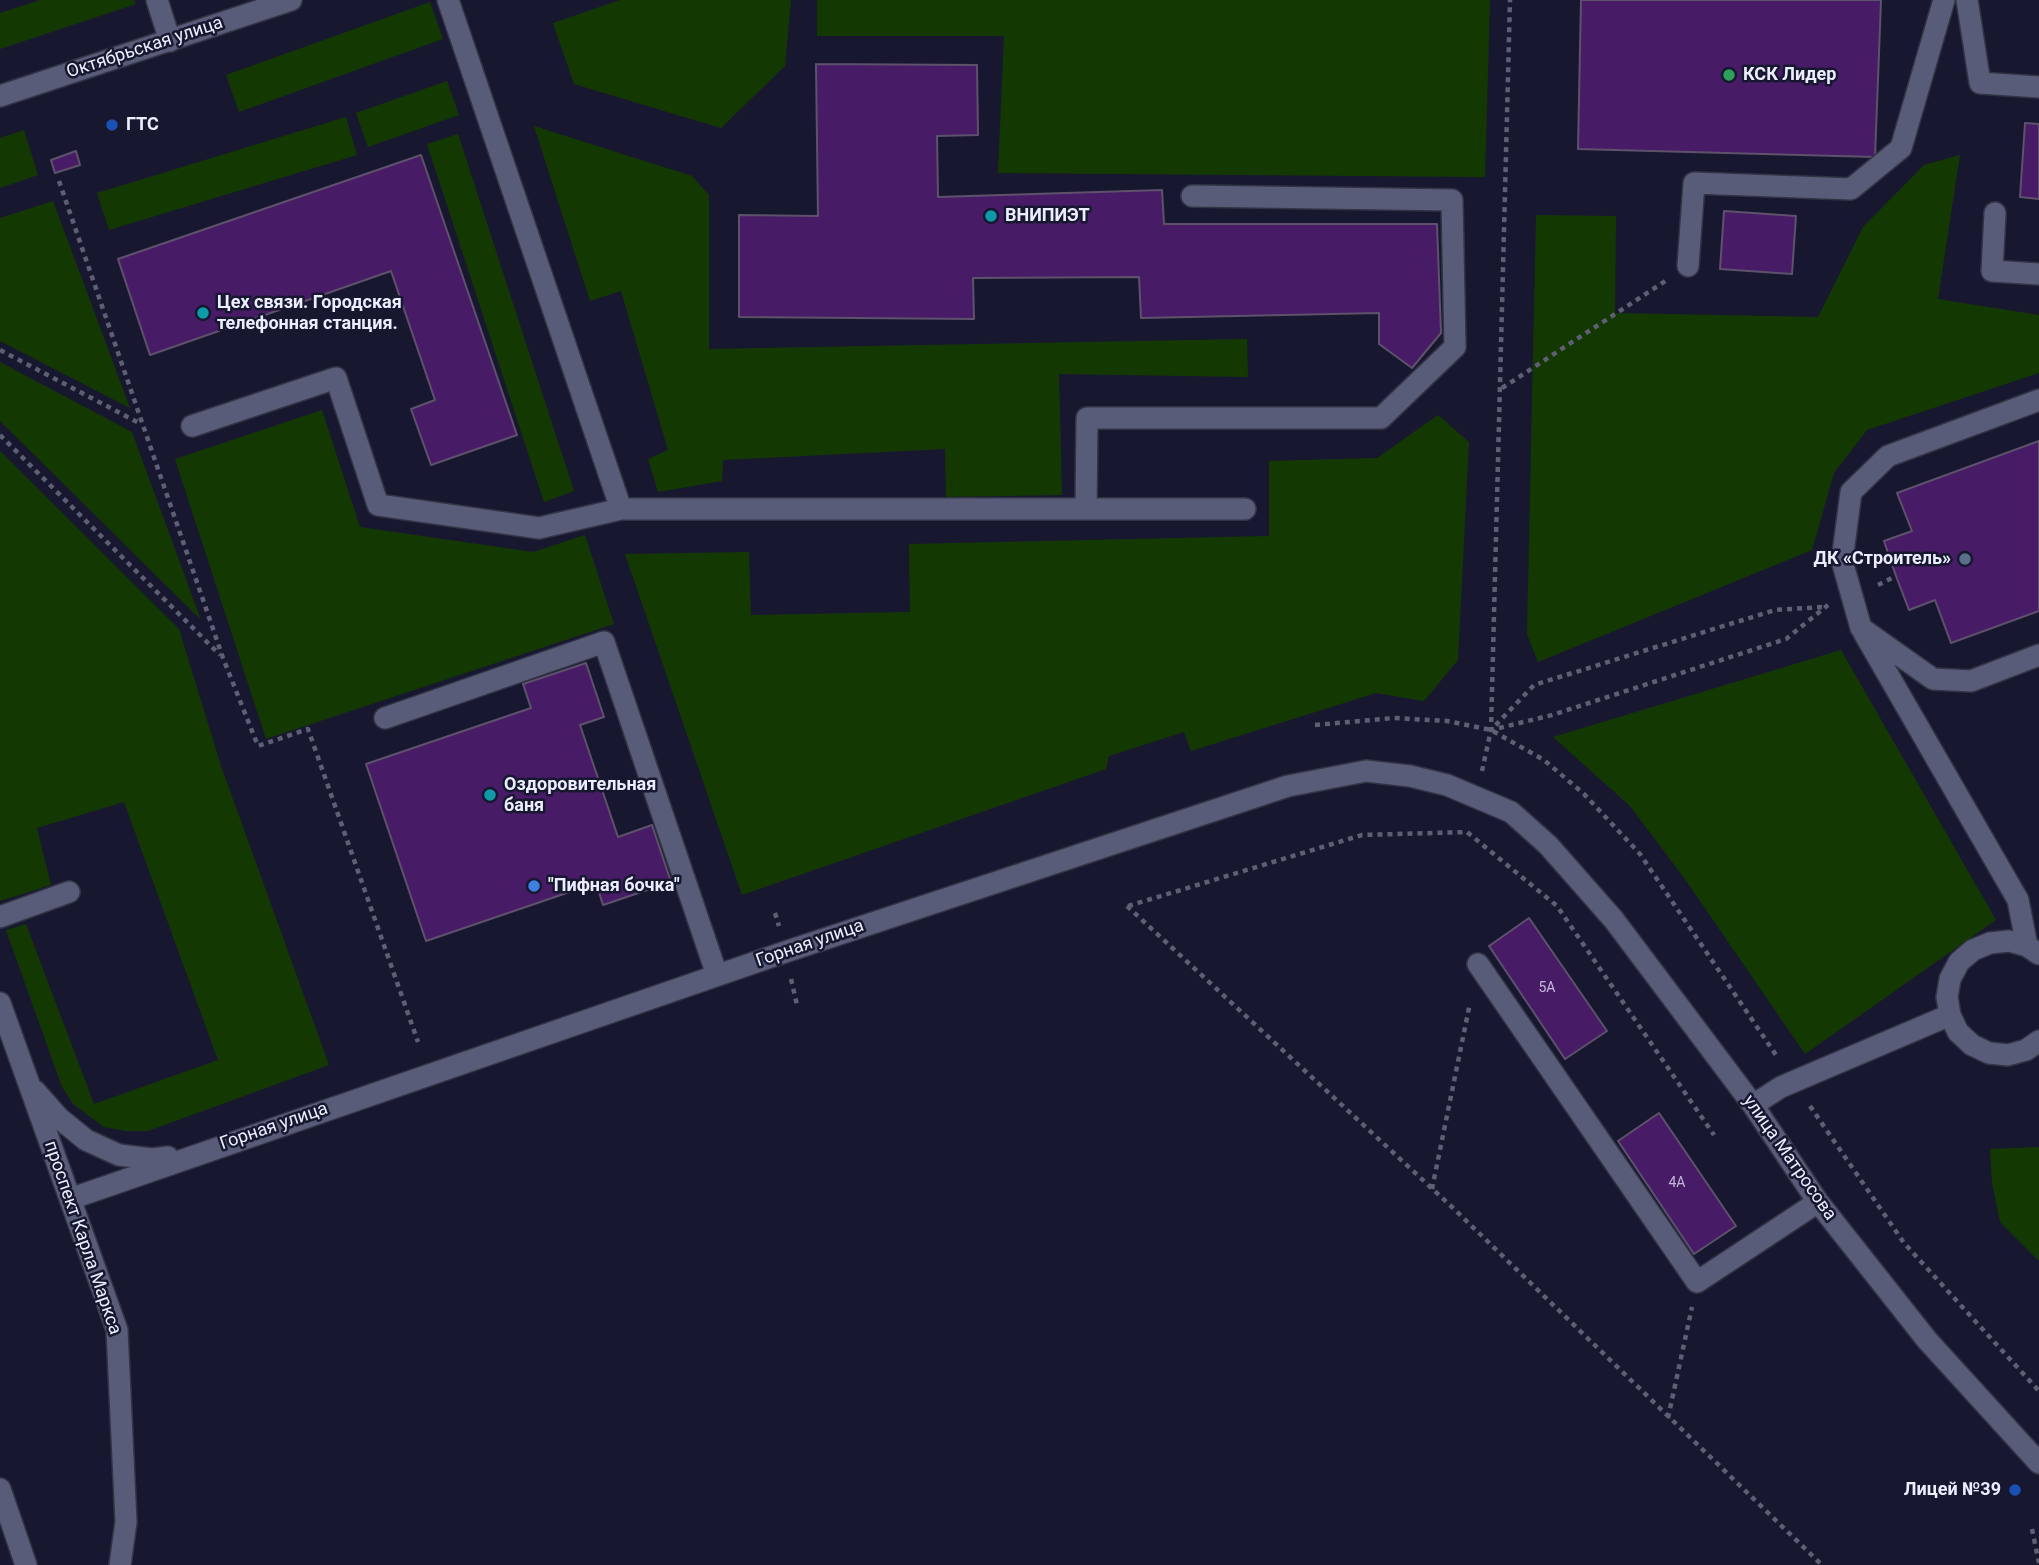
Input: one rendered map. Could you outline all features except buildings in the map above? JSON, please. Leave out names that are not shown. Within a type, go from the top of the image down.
[{"type":"street","points":[[157,0],[170,41]]},
{"type":"street","name":"Октябрьская улица","points":[[0,96],[291,0]]},
{"type":"street","points":[[448,0],[621,509]]},
{"type":"street","points":[[1688,266],[1694,183],[1851,189],[1901,148],[1944,0]]},
{"type":"street","points":[[1967,0],[1980,83],[2039,87]]},
{"type":"street","points":[[1086,509],[1087,418],[1381,418],[1455,347],[1452,200],[1192,196]]},
{"type":"street","points":[[1995,213],[1992,271],[2039,274]]},
{"type":"street","points":[[192,426],[336,378],[378,505],[539,528],[621,509],[1245,509]]},
{"type":"street","points":[[2033,950],[2018,900],[1861,628],[1842,561],[1851,492],[1888,456],[2039,400]]},
{"type":"street","points":[[1861,628],[1933,679],[1971,681],[2039,655]]},
{"type":"street","points":[[385,718],[604,642],[717,975]]},
{"type":"street","name":"Горная улица","points":[[70,1199],[717,975],[1288,786],[1366,771],[1410,776],[1447,785],[1511,812],[1548,845]]},
{"type":"street","name":"улица Матросова","points":[[1548,845],[1614,920],[1753,1105],[1818,1202],[1927,1340],[2039,1462]]},
{"type":"street","points":[[0,918],[69,892]]},
{"type":"street","points":[[2033,950],[2009,941],[1990,943],[1973,950],[1959,962],[1950,979],[1947,997],[1950,1015],[1965,1039],[1989,1053],[2008,1055],[2026,1050],[2039,1041]]},
{"type":"street","points":[[1478,964],[1697,1282],[1818,1202]]},
{"type":"street","name":"проспект Карла Маркса","points":[[0,1003],[117,1329],[126,1522],[120,1565]]},
{"type":"street","points":[[1753,1105],[1781,1087],[1950,1015]]},
{"type":"street","points":[[27,1081],[59,1118],[86,1140],[119,1155],[152,1159],[195,1154]]},
{"type":"street","points":[[0,1489],[26,1565]]},
{"type":"path","points":[[1467,832],[1491,730],[1510,0]]},
{"type":"path","points":[[59,181],[223,658],[258,746],[308,729],[418,1042]]},
{"type":"path","points":[[1502,388],[1688,266]]},
{"type":"path","points":[[0,350],[142,424]]},
{"type":"path","points":[[0,435],[223,658]]},
{"type":"path","points":[[1880,585],[1896,576]]},
{"type":"path","points":[[1491,730],[1534,685],[1775,610],[1822,607]]},
{"type":"path","points":[[1491,730],[1552,715],[1786,639]]},
{"type":"path","points":[[1714,1135],[1557,906],[1467,832],[1362,835],[1127,906],[1432,1189],[1822,1565]]},
{"type":"path","points":[[1432,1189],[1478,964]]},
{"type":"path","points":[[1668,1418],[1697,1282]]},
{"type":"path","points":[[2032,1529],[2039,1563]]},
{"type":"green space","points":[[40,0],[134,0],[136,4],[0,49],[0,13]]},
{"type":"green space","points":[[620,0],[791,0],[785,66],[721,128],[574,84],[553,23]]},
{"type":"green space","points":[[817,0],[1490,0],[1485,177],[998,173],[1004,36],[817,36]]},
{"type":"green space","points":[[430,2],[443,39],[239,112],[226,75]]},
{"type":"green space","points":[[447,81],[459,115],[368,147],[356,113]]},
{"type":"green space","points":[[346,117],[357,155],[109,230],[97,193]]},
{"type":"green space","points":[[534,126],[692,176],[709,195],[709,349],[1247,339],[1248,377],[1059,374],[1062,495],[946,497],[945,449],[723,460],[722,481],[658,492],[648,459],[668,450],[621,291],[590,301]]},
{"type":"green space","points":[[24,130],[38,175],[0,188],[0,138]]},
{"type":"green space","points":[[458,134],[574,491],[544,502],[427,144]]},
{"type":"green space","points":[[1960,155],[1938,299],[2039,315],[2039,373],[1867,430],[1834,473],[1812,550],[1538,662],[1527,634],[1536,215],[1616,216],[1615,313],[1818,317],[1863,227],[1924,165]]},
{"type":"green space","points":[[53,201],[130,408],[0,341],[0,218]]},
{"type":"green space","points":[[0,362],[132,432],[201,620],[0,421]]},
{"type":"green space","points":[[322,410],[360,527],[533,552],[585,535],[614,624],[266,739],[175,459]]},
{"type":"green space","points":[[1438,415],[1469,442],[1458,660],[1424,701],[1376,693],[1191,751],[1184,732],[1109,756],[1106,769],[742,895],[625,554],[749,552],[751,615],[910,612],[909,544],[1269,536],[1269,461],[1377,458]]},
{"type":"green space","points":[[0,451],[179,629],[221,766],[329,1065],[148,1131],[104,1127],[73,1104],[62,1087],[6,930],[26,924],[94,1104],[218,1060],[124,802],[37,828],[51,885],[0,901]]},
{"type":"green space","points":[[1841,650],[1996,920],[1805,1054],[1687,882],[1630,806],[1553,737]]},
{"type":"green space","points":[[2039,1147],[2039,1261],[2000,1222],[1992,1182],[1990,1149]]},
{"type":"place","name":"КСК Лидер","points":[[1729,75]]},
{"type":"place","name":"ГТС","points":[[112,125]]},
{"type":"place","name":"ВНИПИЭТ","points":[[991,216]]},
{"type":"place","name":"Цех связи. Городская телефонная станция.","points":[[203,313]]},
{"type":"place","name":"ДК «Строитель»","points":[[1965,559]]},
{"type":"place","name":"Оздоровительная баня","points":[[490,795]]},
{"type":"place","name":"\"Пифная бочка\"","points":[[534,886]]},
{"type":"place","name":"Лицей №39","points":[[2015,1490]]}]
